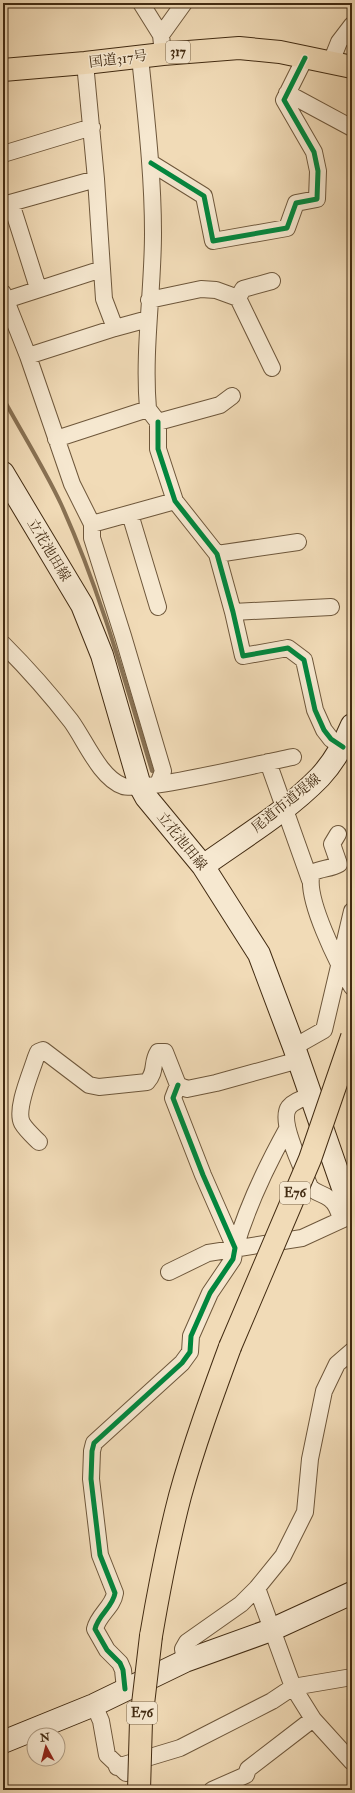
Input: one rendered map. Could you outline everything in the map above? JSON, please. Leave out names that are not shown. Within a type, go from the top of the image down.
[{"type":"highway","name":"国道317号","points":[[3,70],[140,57],[162,44],[239,48],[280,52],[352,67]]},
{"type":"highway","name":"E76","points":[[139,1790],[141,1721],[151,1636],[162,1569],[180,1496],[201,1428],[230,1347],[310,1159],[352,1037]]},
{"type":"main road","name":"立花池田線","points":[[3,473],[82,605],[102,655],[149,785],[146,797],[203,866],[259,954],[296,1054],[349,1211]]},
{"type":"main road","name":"尾道市道堤線","points":[[203,866],[284,808],[320,777],[343,747],[352,725]]},
{"type":"main road","points":[[3,1742],[94,1705],[185,1661],[271,1630],[352,1593]]},
{"type":"street","points":[[142,3],[162,44]]},
{"type":"street","points":[[162,44],[184,3]]},
{"type":"street","points":[[331,62],[339,42],[352,25]]},
{"type":"street","points":[[140,57],[151,163],[153,234],[145,380],[148,409],[158,422],[158,449],[175,501],[217,554],[243,656],[288,648],[304,660],[315,710],[324,730],[331,739],[343,747]]},
{"type":"street","points":[[151,163],[204,196],[213,241],[286,228],[296,203],[317,199],[318,171],[314,152],[284,100],[305,58]]},
{"type":"street","points":[[85,63],[92,127],[104,299],[115,328]]},
{"type":"street","points":[[287,93],[352,128]]},
{"type":"street","points":[[3,154],[92,127]]},
{"type":"street","points":[[38,288],[7,204],[96,179]]},
{"type":"street","points":[[102,269],[38,288],[4,296],[28,356],[72,484],[92,524],[92,538],[124,636],[163,771],[149,785]]},
{"type":"street","points":[[238,298],[242,289],[272,281]]},
{"type":"street","points":[[149,300],[201,289],[216,290],[238,298],[272,368]]},
{"type":"street","points":[[28,356],[148,319]]},
{"type":"street","points":[[158,422],[220,405],[232,396]]},
{"type":"street","points":[[56,439],[148,409]]},
{"type":"street","points":[[92,524],[175,501]]},
{"type":"street","points":[[130,514],[158,607]]},
{"type":"street","points":[[217,554],[298,542]]},
{"type":"street","points":[[233,612],[331,607]]},
{"type":"street","points":[[3,644],[31,672],[72,722],[107,775],[124,787],[149,785],[293,757]]},
{"type":"street","points":[[268,762],[310,880],[312,897],[340,967],[352,988]]},
{"type":"street","points":[[310,880],[312,873],[320,868],[335,867],[339,864],[332,844],[338,834]]},
{"type":"street","points":[[39,1142],[22,1124],[20,1116],[21,1104],[38,1052],[43,1050],[89,1085],[99,1087],[147,1082],[153,1076],[155,1058],[158,1052],[165,1052],[178,1085],[186,1089],[216,1083],[296,1054],[324,1030],[352,911]]},
{"type":"street","points":[[178,1085],[173,1098],[203,1176],[236,1248]]},
{"type":"street","points":[[310,1096],[294,1102],[288,1108],[286,1114],[287,1129],[310,1187],[314,1192],[329,1198],[336,1205],[349,1211]]},
{"type":"street","points":[[125,1689],[123,1670],[120,1663],[107,1650],[95,1630],[96,1622],[114,1599],[115,1594],[100,1555],[91,1479],[92,1451],[94,1443],[182,1363],[190,1352],[191,1336],[210,1293],[232,1259],[241,1229],[272,1156],[287,1129]]},
{"type":"street","points":[[169,1272],[208,1253],[302,1238],[349,1211]]},
{"type":"street","points":[[185,1661],[183,1649],[187,1642],[241,1604],[257,1588],[283,1556],[305,1512],[310,1460],[324,1391],[337,1364],[352,1351]]},
{"type":"street","points":[[257,1588],[293,1687],[313,1719],[352,1762]]},
{"type":"street","points":[[117,1767],[180,1748],[272,1701],[293,1687],[352,1677]]},
{"type":"street","points":[[94,1705],[101,1721],[107,1755],[117,1767],[146,1790]]},
{"type":"street","points":[[212,1790],[246,1775],[248,1769],[313,1719]]},
{"type":"waterway","points":[[3,398],[61,504],[75,536],[111,636],[152,771]]},
{"type":"cycle path","points":[[151,163],[204,196],[213,241],[287,228],[296,203],[317,199],[318,171],[314,152],[284,100],[305,58]]},
{"type":"cycle path","points":[[158,422],[158,449],[175,501],[217,554],[243,656],[288,648],[304,660],[315,710],[324,730],[331,739],[343,747]]},
{"type":"cycle path","points":[[125,1689],[123,1670],[120,1663],[107,1650],[95,1629],[99,1619],[114,1598],[115,1593],[100,1555],[91,1479],[92,1451],[94,1443],[182,1363],[190,1352],[191,1336],[210,1293],[233,1259],[235,1248],[203,1175],[173,1098],[178,1085]]}]
